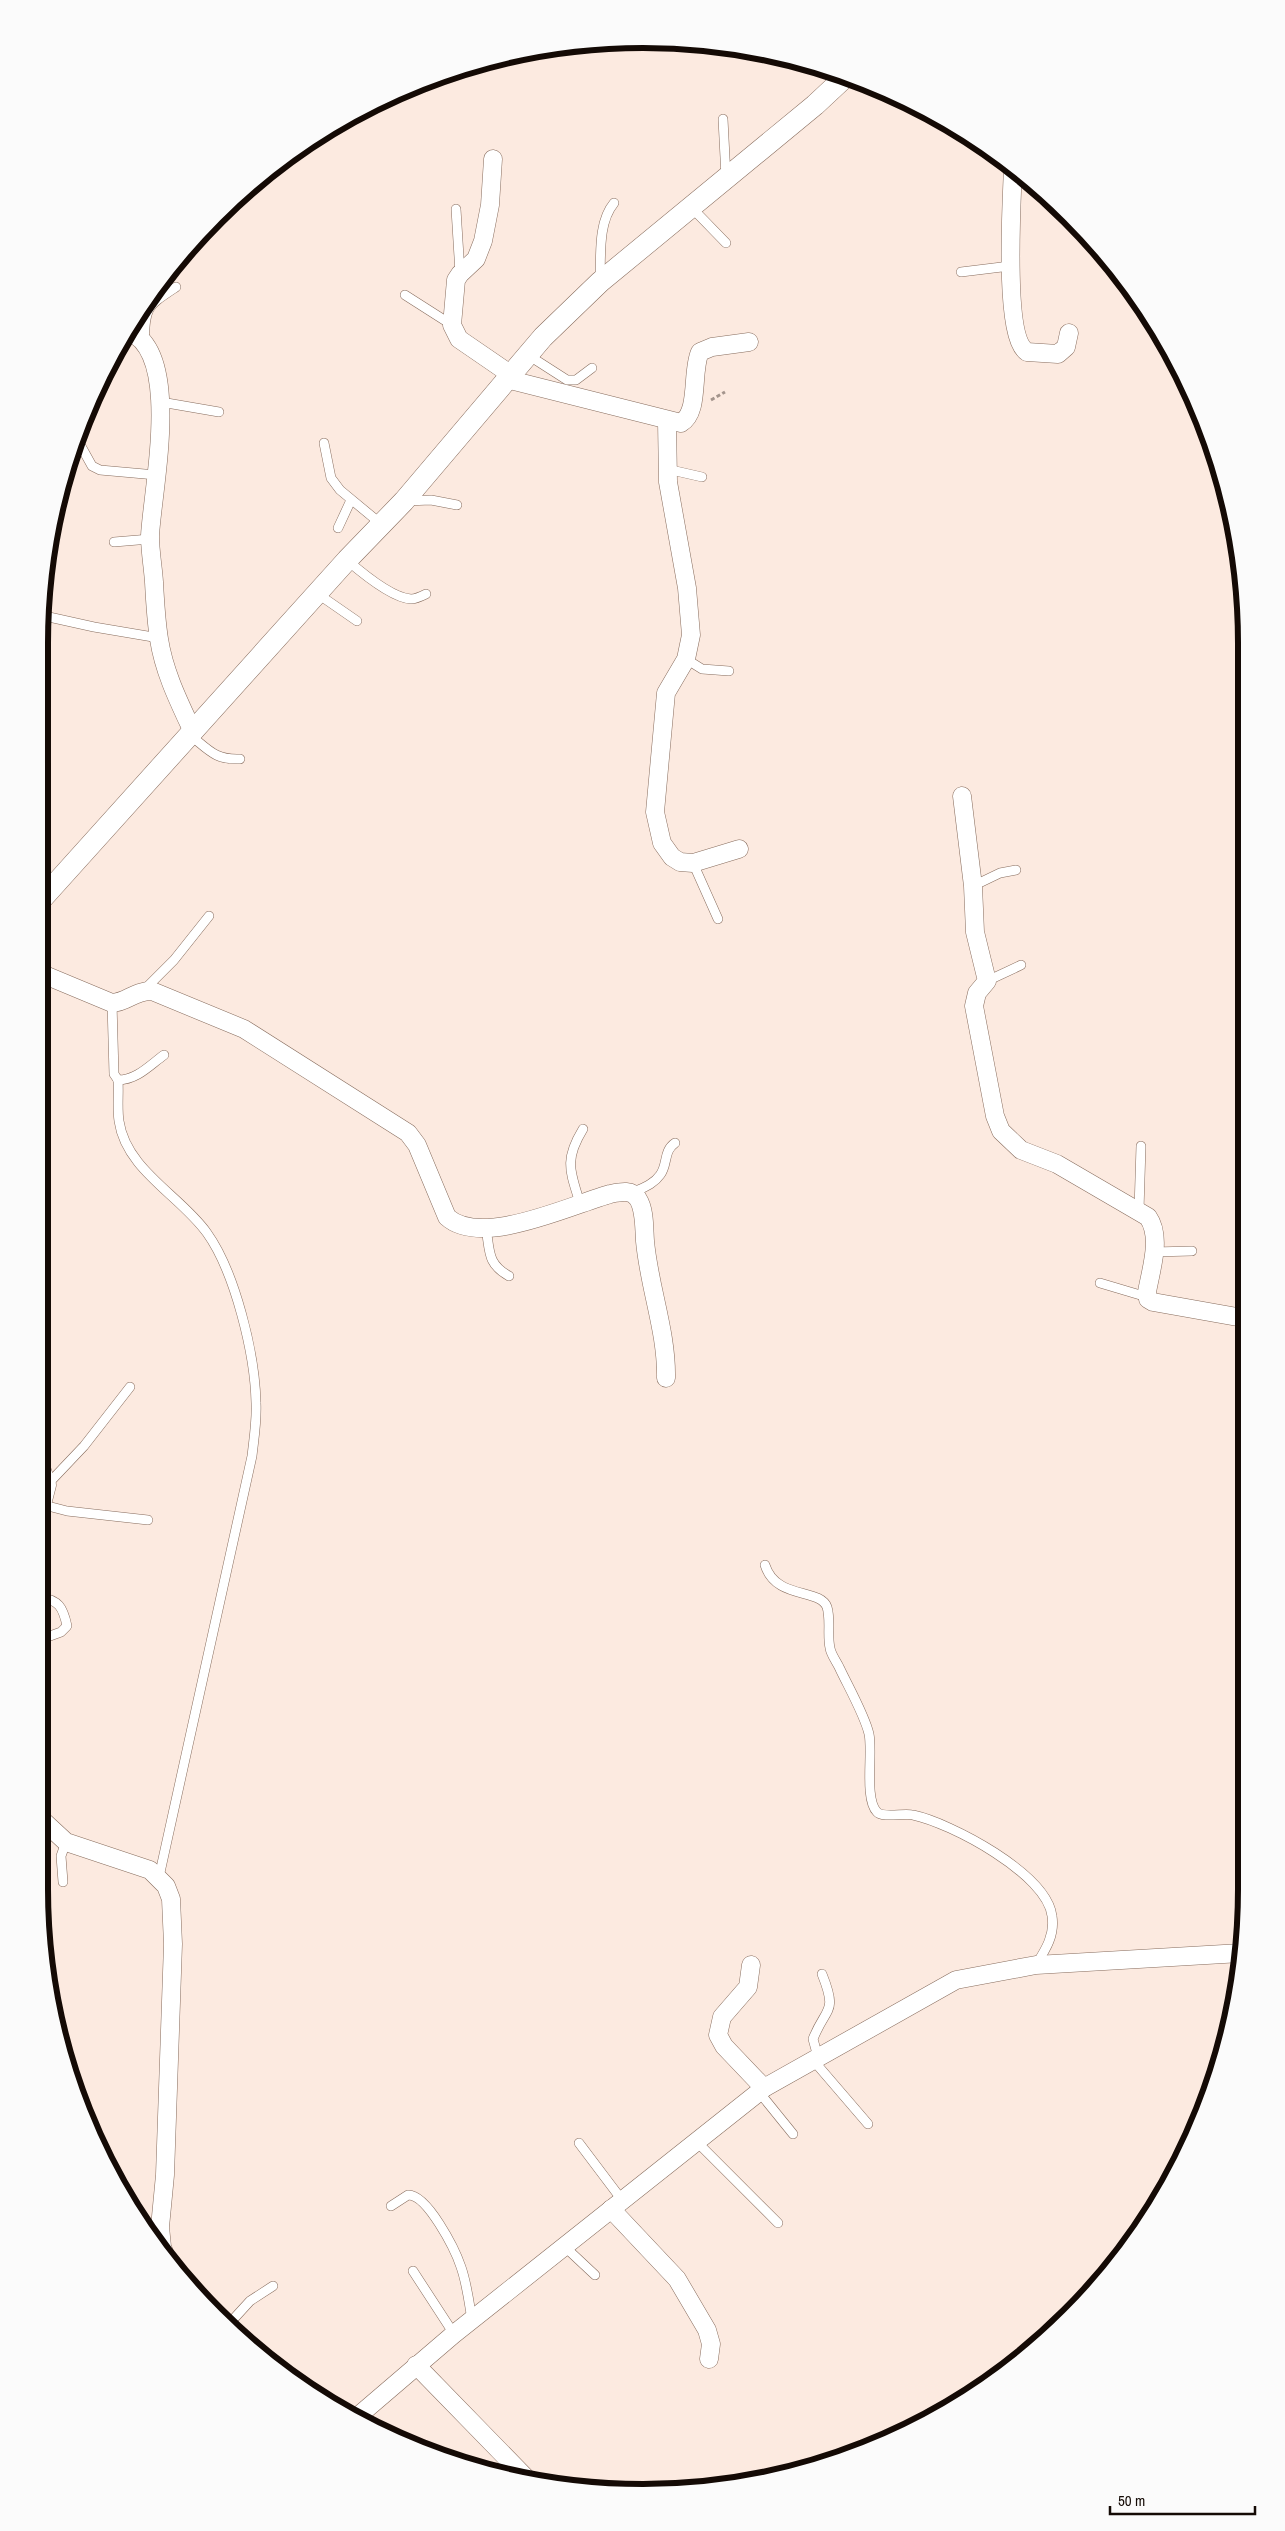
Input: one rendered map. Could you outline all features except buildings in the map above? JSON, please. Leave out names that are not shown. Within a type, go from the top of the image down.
[{"type":"street","points":[[48,892],[347,560],[404,501],[528,355],[600,282],[692,208],[726,177],[815,105],[840,81]]},
{"type":"street","points":[[493,159],[490,205],[483,241],[476,259],[456,280],[452,325],[459,340],[508,377],[667,421],[681,423],[687,419],[691,411],[700,352],[712,348],[749,342]]},
{"type":"street","points":[[1013,176],[1010,266],[1014,306],[1023,349],[1027,352],[1058,354],[1066,347],[1069,334]]},
{"type":"street","points":[[134,335],[144,342],[156,365],[161,402],[162,438],[156,475],[150,539],[159,638],[174,689],[192,734]]},
{"type":"street","points":[[667,421],[667,468],[672,509],[687,588],[690,635],[686,660],[666,693],[655,812],[662,843],[672,857],[680,862],[693,863],[739,849]]},
{"type":"street","points":[[962,796],[973,886],[975,932],[987,981],[977,993],[974,1006],[995,1116],[1001,1131],[1021,1150],[1057,1164],[1139,1210],[1152,1222],[1154,1252],[1147,1297],[1153,1302],[1238,1317]]},
{"type":"street","points":[[48,976],[112,1003],[143,991],[152,991],[190,1005],[244,1029],[381,1114],[408,1133],[417,1145],[447,1217],[454,1224],[464,1227],[486,1228],[532,1220],[580,1203],[623,1192],[632,1193],[638,1198],[642,1208],[647,1264],[664,1351],[666,1378]]},
{"type":"street","points":[[48,1825],[66,1842],[150,1870],[159,1877],[171,1899],[173,1944],[166,2175],[160,2227],[161,2238]]},
{"type":"street","points":[[362,2413],[454,2334],[761,2090],[956,1980],[1036,1965],[1233,1953]]},
{"type":"street","points":[[751,1965],[748,1987],[722,2017],[718,2035],[724,2046],[761,2090]]},
{"type":"street","points":[[617,2205],[676,2279],[707,2330],[711,2344],[709,2358]]},
{"type":"street","points":[[416,2366],[518,2470]]},
{"type":"lane","points":[[723,119],[726,177]]},
{"type":"lane","points":[[600,282],[605,221],[608,210],[614,203]]},
{"type":"lane","points":[[692,208],[726,243]]},
{"type":"lane","points":[[456,209],[460,274]]},
{"type":"lane","points":[[961,272],[1010,266]]},
{"type":"lane","points":[[154,304],[176,288]]},
{"type":"lane","points":[[405,295],[452,325]]},
{"type":"lane","points":[[144,342],[145,317]]},
{"type":"lane","points":[[528,355],[567,380],[576,380],[592,368]]},
{"type":"lane","points":[[161,402],[219,412]]},
{"type":"lane","points":[[324,443],[331,478],[351,500],[381,524]]},
{"type":"lane","points":[[81,446],[92,466],[100,470],[156,475]]},
{"type":"lane","points":[[667,468],[702,477]]},
{"type":"lane","points":[[338,528],[351,500]]},
{"type":"lane","points":[[404,501],[431,500],[457,505]]},
{"type":"lane","points":[[114,542],[150,539]]},
{"type":"lane","points":[[347,560],[375,584],[406,598],[413,600],[426,594]]},
{"type":"lane","points":[[318,594],[357,621]]},
{"type":"lane","points":[[49,617],[94,628],[159,638]]},
{"type":"lane","points":[[686,660],[702,668],[729,671]]},
{"type":"lane","points":[[192,734],[216,757],[240,759]]},
{"type":"lane","points":[[693,863],[718,920]]},
{"type":"lane","points":[[973,886],[1000,873],[1016,870]]},
{"type":"lane","points":[[143,991],[174,960],[209,916]]},
{"type":"lane","points":[[987,981],[1022,965]]},
{"type":"lane","points":[[112,1003],[114,1074],[118,1080],[119,1121],[129,1148],[145,1170],[206,1231],[227,1266],[235,1288],[254,1374],[256,1403],[252,1456],[159,1877]]},
{"type":"lane","points":[[118,1080],[127,1080],[138,1075],[164,1055]]},
{"type":"lane","points":[[580,1203],[571,1175],[569,1159],[574,1144],[583,1129]]},
{"type":"lane","points":[[632,1193],[653,1183],[660,1175],[668,1150],[675,1143]]},
{"type":"lane","points":[[1139,1210],[1141,1146]]},
{"type":"lane","points":[[486,1228],[491,1260],[497,1269],[509,1276]]},
{"type":"lane","points":[[1154,1252],[1192,1251]]},
{"type":"lane","points":[[1100,1283],[1147,1297]]},
{"type":"lane","points":[[48,1484],[84,1446],[130,1387]]},
{"type":"lane","points":[[48,1510],[148,1520]]},
{"type":"lane","points":[[765,1565],[768,1574],[778,1584],[788,1590],[821,1600],[826,1606],[830,1649],[869,1734],[872,1802],[876,1812],[882,1816],[913,1815],[951,1828],[995,1852],[1029,1880],[1045,1898],[1052,1914],[1053,1930],[1048,1946],[1036,1965]]},
{"type":"lane","points":[[48,1598],[53,1599],[64,1610],[67,1626],[60,1632],[48,1637]]},
{"type":"lane","points":[[63,1882],[61,1856],[66,1842]]},
{"type":"lane","points":[[822,1974],[830,1998],[828,2012],[813,2039],[816,2058],[868,2124]]},
{"type":"lane","points":[[761,2090],[793,2134]]},
{"type":"lane","points":[[697,2142],[778,2224]]},
{"type":"lane","points":[[579,2143],[617,2205]]},
{"type":"lane","points":[[391,2206],[408,2194],[416,2195],[426,2204],[456,2252],[464,2279],[472,2320]]},
{"type":"lane","points":[[564,2246],[595,2275]]},
{"type":"lane","points":[[413,2271],[454,2334]]},
{"type":"lane","points":[[233,2320],[250,2301],[273,2286]]}]
